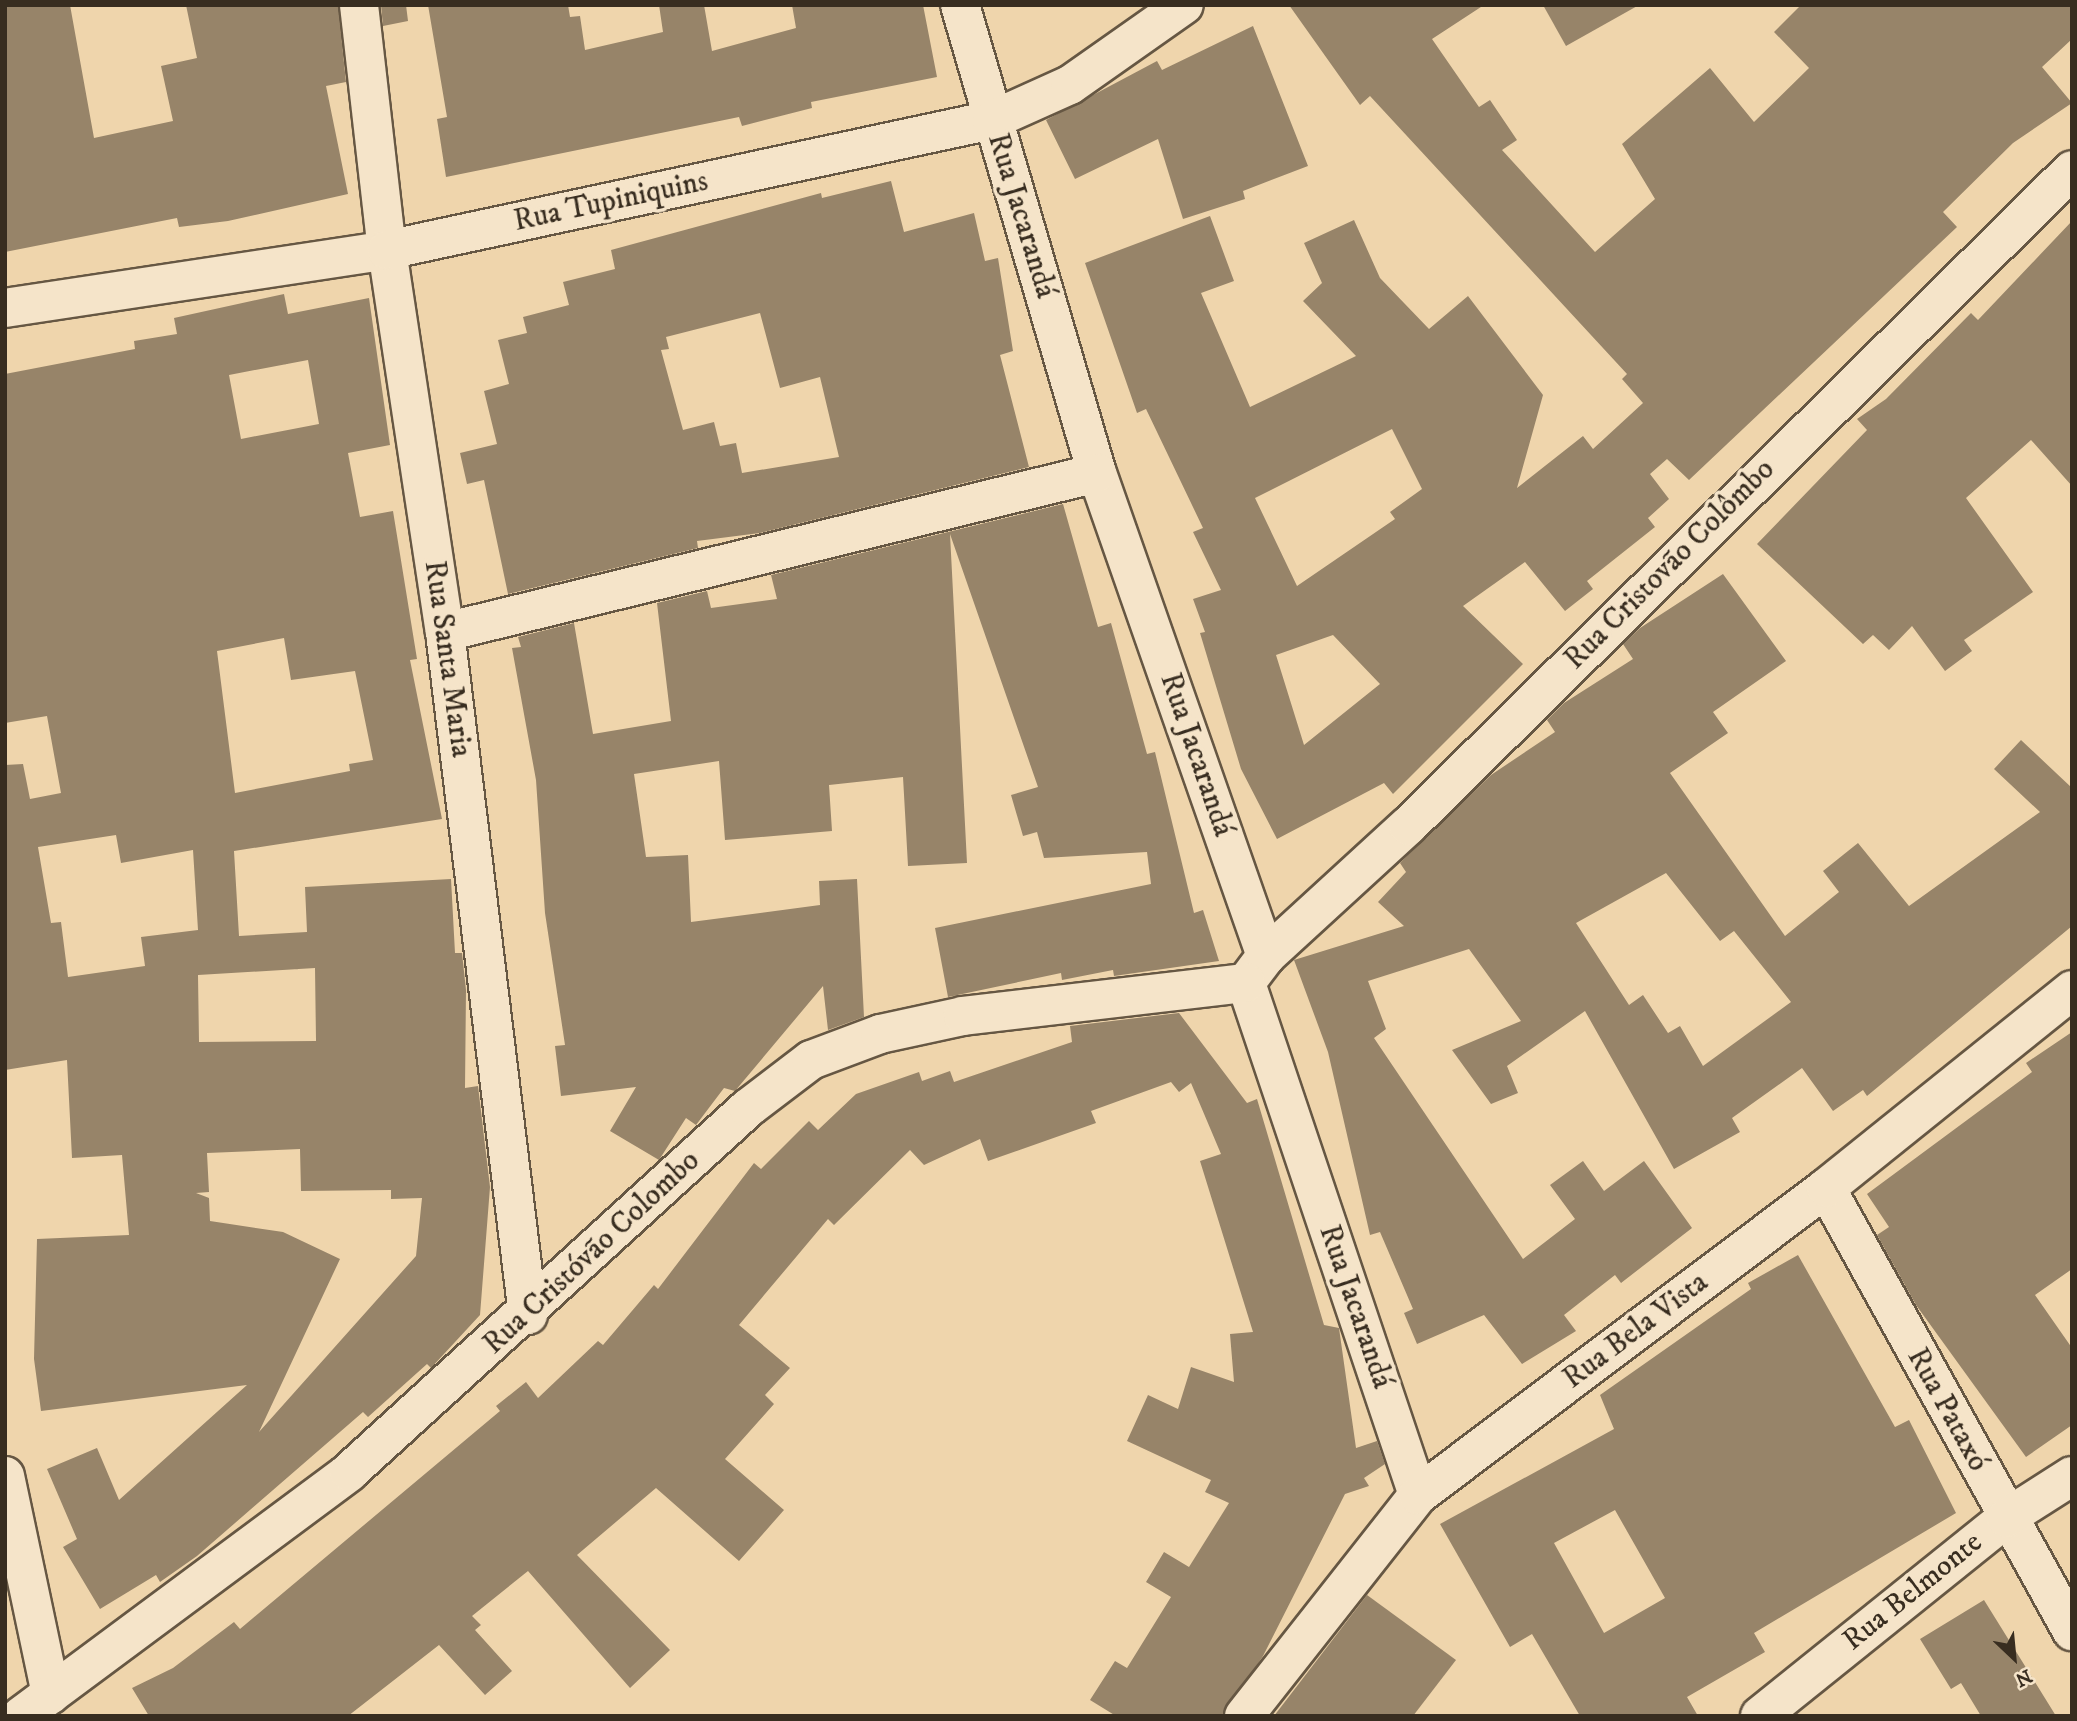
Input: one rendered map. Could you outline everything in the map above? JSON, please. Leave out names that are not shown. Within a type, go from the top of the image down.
[{"type":"street","name":"Rua Santa Maria","points":[[359,5],[387,250],[445,632],[528,1315]]},
{"type":"street","name":"Rua Jacarandá","points":[[960,5],[1097,473],[1256,969],[1418,1494]]},
{"type":"street","name":"Rua Tupiniquins","points":[[5,308],[387,250],[992,120],[1070,85],[1184,5]]},
{"type":"street","name":"Rua Cristovão Colômbo","points":[[1256,969],[1408,826],[2072,170]]},
{"type":"street","points":[[445,632],[1097,473]]},
{"type":"street","name":"Rua Cristóvão Colombo","points":[[36,1705],[349,1472],[528,1315],[670,1178],[811,1060],[880,1034],[963,1016],[1256,969]]},
{"type":"street","name":"Rua Bela Vista","points":[[1244,1716],[1418,1494],[1826,1188],[2072,990]]},
{"type":"street","name":"Rua Pataxó","points":[[1826,1188],[2006,1518],[2072,1631]]},
{"type":"street","points":[[5,1476],[36,1705]]},
{"type":"street","name":"Rua Belmonte","points":[[1760,1716],[2006,1518],[2072,1476]]},
{"type":"building","points":[[5,5],[70,5],[94,138],[173,121],[161,66],[197,58],[186,5],[338,5],[346,82],[326,86],[348,194],[228,221],[179,227],[177,218],[5,252]]},
{"type":"building","points":[[381,5],[406,5],[408,21],[383,26]]},
{"type":"building","points":[[428,5],[568,5],[570,17],[580,16],[585,50],[663,32],[659,5],[704,5],[712,51],[796,28],[792,5],[923,5],[937,77],[811,102],[812,108],[742,126],[739,117],[446,177],[437,119],[447,117]]},
{"type":"building","points":[[1289,5],[1484,5],[1432,39],[1479,107],[1490,100],[1517,140],[1502,150],[1595,252],[1655,199],[1622,144],[1710,68],[1754,122],[1809,68],[1774,32],[1801,5],[2072,5],[2072,39],[2042,67],[2072,103],[2013,143],[1943,212],[1957,227],[1689,480],[1667,459],[1650,474],[1669,499],[1648,518],[1655,527],[1587,581],[1593,589],[1565,611],[1525,562],[1463,606],[1523,664],[1393,794],[1384,783],[1277,839],[1241,769],[1200,633],[1205,632],[1193,599],[1221,590],[1193,532],[1203,528],[1146,409],[1137,413],[1085,263],[1210,216],[1234,281],[1201,293],[1250,407],[1356,356],[1303,301],[1322,283],[1304,243],[1354,220],[1380,278],[1429,329],[1468,296],[1543,395],[1517,488],[1583,436],[1593,449],[1643,403],[1622,379],[1627,374],[1370,96],[1360,105]],"holes":[[[1392,429],[1422,489],[1390,512],[1395,519],[1297,586],[1255,498]],[[1333,635],[1380,684],[1304,745],[1276,655]]]},
{"type":"building","points":[[1543,5],[1639,5],[1566,46]]},
{"type":"building","points":[[1253,26],[1308,166],[1243,191],[1245,199],[1183,219],[1158,139],[1075,179],[1046,120],[1157,61],[1162,70]]},
{"type":"building","points":[[891,181],[904,232],[974,213],[985,261],[998,258],[1013,351],[1000,355],[1029,467],[760,533],[697,541],[698,548],[508,594],[484,480],[467,484],[460,453],[497,444],[484,391],[509,384],[498,340],[527,333],[523,317],[569,305],[563,282],[615,269],[611,250],[821,193],[822,198]],"holes":[[[760,313],[780,388],[820,377],[839,457],[742,473],[736,443],[720,446],[714,422],[683,430],[661,350],[669,349],[666,337]]]},
{"type":"building","points":[[2072,221],[2072,486],[2031,440],[1966,498],[2033,592],[1964,640],[1972,651],[1945,671],[1912,626],[1889,650],[1873,635],[1863,644],[1757,544],[1867,430],[1857,419],[1886,399],[1971,313],[1978,320]]},
{"type":"building","points":[[284,294],[288,314],[369,298],[390,445],[348,453],[360,517],[393,511],[417,659],[410,660],[442,819],[234,851],[239,936],[307,932],[305,887],[451,879],[455,953],[462,953],[466,990],[465,1088],[478,1086],[490,1187],[480,1315],[431,1368],[427,1364],[368,1417],[363,1412],[197,1556],[160,1582],[156,1575],[100,1609],[63,1547],[77,1539],[47,1469],[97,1448],[119,1500],[247,1385],[41,1411],[34,1359],[37,1239],[129,1235],[122,1155],[72,1158],[67,1060],[5,1070],[5,765],[23,764],[30,799],[61,793],[47,716],[5,723],[5,374],[135,349],[134,341],[177,334],[174,318]],"holes":[[[308,360],[319,424],[241,439],[229,375]],[[284,638],[291,680],[355,671],[373,760],[349,764],[350,771],[235,793],[217,651]],[[116,835],[121,863],[193,850],[198,930],[141,937],[145,966],[68,977],[61,922],[51,923],[38,847]],[[315,968],[316,1041],[199,1042],[198,975]],[[300,1149],[301,1191],[391,1190],[391,1199],[422,1198],[416,1256],[259,1432],[340,1259],[283,1232],[210,1221],[209,1198],[196,1193],[209,1192],[207,1153]]]},
{"type":"building","points":[[1063,504],[1098,627],[1111,623],[1147,754],[1155,752],[1194,913],[1203,910],[1219,961],[1114,976],[1113,970],[1062,980],[1061,973],[948,997],[935,928],[1151,884],[1147,852],[1044,858],[1037,832],[1023,836],[1011,795],[1038,787],[950,534],[967,863],[908,866],[903,777],[829,785],[832,831],[725,840],[719,761],[634,774],[646,857],[688,855],[691,922],[820,905],[819,881],[857,879],[864,1017],[828,1030],[823,986],[735,1091],[724,1088],[696,1125],[686,1118],[659,1160],[610,1131],[636,1087],[561,1096],[555,1046],[565,1045],[545,913],[536,780],[512,648],[521,647],[518,637],[574,623],[593,734],[671,721],[657,603],[707,591],[711,608],[777,599],[771,575]]},
{"type":"building","points":[[1723,574],[1786,661],[1713,712],[1728,733],[1670,773],[1785,936],[1839,892],[1823,871],[1858,843],[1909,906],[2040,812],[1994,769],[2021,740],[2072,788],[2072,926],[1867,1096],[1863,1090],[1833,1111],[1802,1068],[1732,1118],[1740,1132],[1674,1169],[1585,1011],[1507,1066],[1518,1093],[1491,1104],[1452,1050],[1521,1021],[1469,949],[1368,981],[1386,1029],[1374,1038],[1523,1259],[1575,1219],[1550,1185],[1583,1161],[1604,1191],[1644,1161],[1692,1228],[1621,1283],[1615,1275],[1564,1315],[1576,1331],[1522,1364],[1484,1315],[1417,1344],[1404,1313],[1413,1309],[1380,1232],[1370,1235],[1328,1052],[1294,960],[1404,926],[1378,902],[1406,872],[1400,863],[1491,775],[1555,732],[1547,720],[1564,703],[1633,659],[1623,644],[1640,628]],"holes":[[[1666,873],[1720,941],[1734,931],[1791,1002],[1703,1066],[1680,1026],[1668,1033],[1643,995],[1629,1005],[1576,923]]]},
{"type":"building","points":[[1179,1013],[1247,1103],[1257,1099],[1324,1325],[1339,1328],[1356,1448],[1377,1441],[1385,1464],[1364,1478],[1369,1486],[1345,1494],[1263,1656],[1223,1716],[1116,1716],[1090,1700],[1115,1661],[1127,1668],[1171,1597],[1146,1582],[1164,1552],[1189,1567],[1229,1503],[1205,1492],[1211,1480],[1127,1441],[1148,1395],[1178,1409],[1191,1367],[1234,1382],[1230,1334],[1253,1332],[1200,1161],[1221,1154],[1191,1083],[1179,1092],[1171,1082],[1091,1111],[1096,1123],[988,1161],[980,1139],[924,1165],[910,1150],[834,1225],[828,1219],[739,1325],[790,1368],[765,1395],[774,1404],[725,1459],[784,1510],[739,1561],[656,1488],[577,1555],[670,1650],[630,1688],[528,1571],[472,1616],[481,1625],[475,1630],[512,1671],[485,1695],[439,1645],[348,1716],[149,1716],[132,1688],[173,1668],[234,1622],[240,1629],[500,1411],[496,1406],[526,1382],[538,1398],[598,1341],[603,1345],[654,1285],[658,1289],[754,1163],[761,1169],[809,1121],[818,1130],[856,1094],[919,1072],[922,1081],[950,1071],[954,1082],[1072,1042],[1070,1026]]},
{"type":"building","points":[[2072,1032],[2072,1269],[2035,1295],[2072,1348],[2072,1425],[2026,1457],[1916,1305],[1877,1235],[1889,1227],[1867,1194],[2032,1072],[2026,1063]]},
{"type":"building","points":[[1798,1255],[1895,1427],[1909,1420],[1956,1513],[1754,1633],[1765,1652],[1687,1697],[1698,1716],[1580,1716],[1532,1634],[1510,1647],[1440,1524],[1614,1429],[1600,1395],[1751,1289],[1748,1283]],"holes":[[[1615,1510],[1665,1598],[1604,1633],[1554,1543]]]},
{"type":"building","points":[[1367,1595],[1456,1660],[1413,1716],[1274,1716]]},
{"type":"building","points":[[1984,1600],[2056,1716],[1981,1716],[1961,1683],[1951,1689],[1920,1639]]}]
